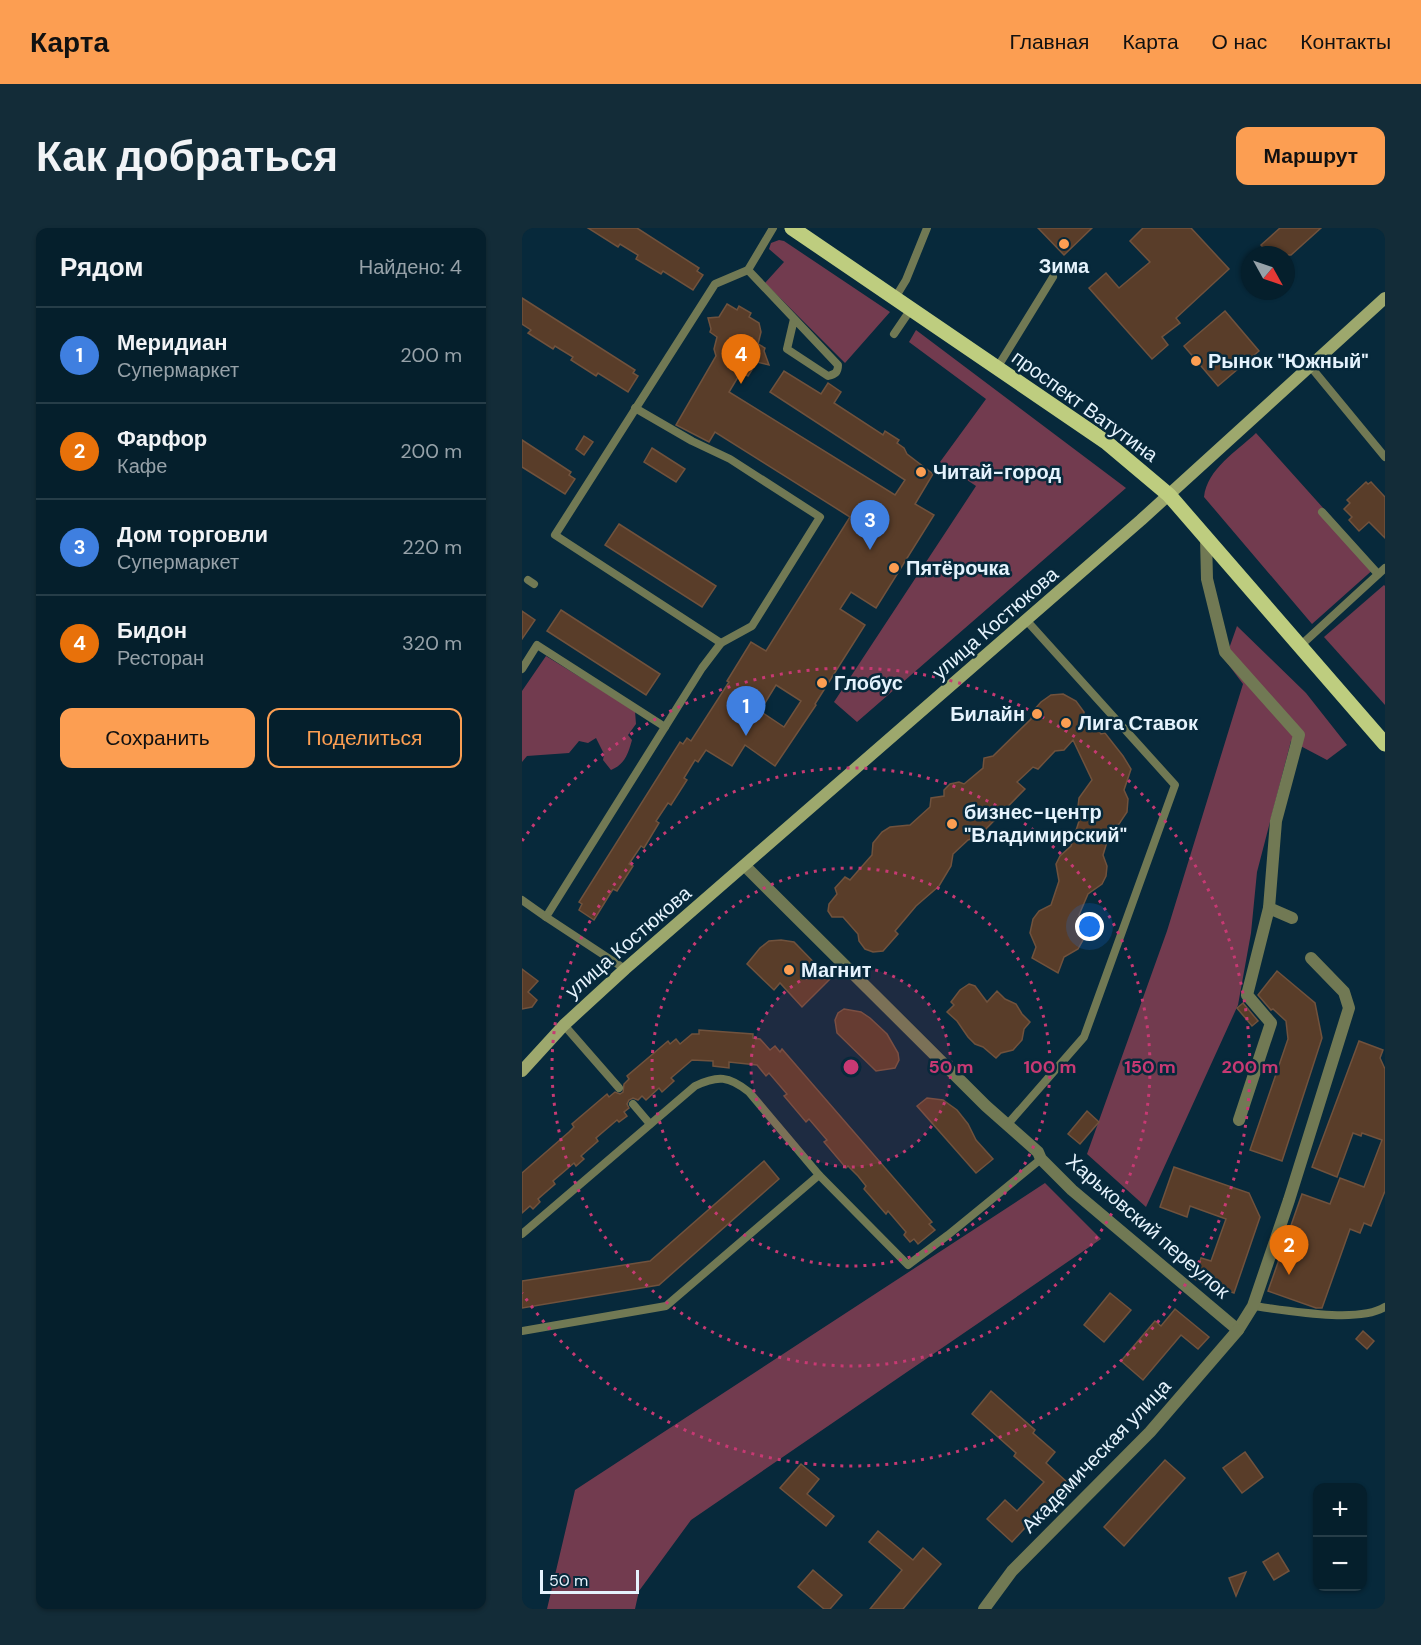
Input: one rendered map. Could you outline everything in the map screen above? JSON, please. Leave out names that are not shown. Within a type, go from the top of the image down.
[{"type":"main road","name":"проспект Ватутина","points":[[792,228],[1106,442],[1169,495],[1385,744]]},
{"type":"main road","name":"улица Костюкова","points":[[522,1071],[564,1025],[625,969],[1027,621],[1385,298]]},
{"type":"street","points":[[1206,538],[1207,579],[1225,652],[1299,735],[1276,821],[1269,908],[1247,995],[1271,1023],[1239,1120]]},
{"type":"street","name":"Харьковский переулок","points":[[745,866],[1007,1125],[1038,1152],[1041,1159],[1086,1201],[1238,1330],[1252,1306],[1349,1008],[1344,992],[1311,958]]},
{"type":"street","points":[[1269,908],[1292,918]]},
{"type":"street","name":"Академическая улица","points":[[984,1609],[1012,1571],[1150,1432],[1238,1330]]},
{"type":"lane","points":[[721,643],[555,536],[715,284],[748,270],[773,228]]},
{"type":"lane","points":[[895,298],[906,280],[927,228]]},
{"type":"lane","points":[[748,270],[838,365],[835,374],[828,376],[787,349],[794,319]]},
{"type":"lane","points":[[997,368],[1053,277]]},
{"type":"lane","points":[[894,334],[911,309]]},
{"type":"lane","points":[[1310,366],[1385,457]]},
{"type":"lane","points":[[546,917],[665,727],[721,643],[752,626],[820,517],[730,459],[692,441],[635,408]]},
{"type":"lane","points":[[1322,512],[1378,574]]},
{"type":"lane","points":[[1300,646],[1385,568]]},
{"type":"lane","points":[[1007,1125],[1084,1037],[1175,785],[1027,621]]},
{"type":"lane","points":[[522,669],[537,645],[665,727]]},
{"type":"lane","points":[[522,900],[625,969]]},
{"type":"lane","points":[[564,1025],[619,1088]]},
{"type":"lane","points":[[522,1234],[695,1086],[708,1079],[723,1078],[737,1083],[749,1092],[819,1174],[908,1265],[1041,1159]]},
{"type":"lane","points":[[633,1104],[650,1124]]},
{"type":"lane","points":[[522,1331],[666,1306],[819,1174]]},
{"type":"lane","points":[[1252,1306],[1324,1315],[1376,1313],[1385,1307]]},
{"type":"shaded area","points":[[784,241],[890,312],[845,363],[765,283],[784,262],[769,249],[771,243]]},
{"type":"shaded area","points":[[916,330],[1126,488],[857,722],[834,702],[976,486],[940,462],[986,399],[909,342]]},
{"type":"shaded area","points":[[1256,433],[1376,567],[1312,624],[1204,497],[1206,487],[1217,469]]},
{"type":"shaded area","points":[[1385,586],[1385,705],[1324,637]]},
{"type":"shaded area","points":[[1237,626],[1306,693],[1347,745],[1327,760],[1291,741],[1257,872],[1251,933],[1238,1005],[1146,1207],[1087,1154],[1167,931],[1243,684],[1225,660]]},
{"type":"shaded area","points":[[546,656],[635,711],[636,724],[628,735],[632,740],[629,750],[623,762],[616,768],[611,770],[603,760],[604,754],[596,738],[588,743],[579,741],[569,753],[527,756],[522,762],[522,691]]},
{"type":"shaded area","points":[[1045,1183],[1101,1239],[691,1520],[639,1591],[635,1609],[547,1609],[575,1490]]},
{"type":"building","points":[[588,228],[637,228],[699,268],[697,271],[703,275],[693,290],[663,271],[661,274],[636,259],[638,255],[620,244],[618,247]]},
{"type":"building","name":"Зима","points":[[1038,228],[1092,228],[1064,255]]},
{"type":"building","points":[[1143,228],[1191,228],[1229,269],[1176,318],[1180,323],[1162,337],[1168,345],[1152,359],[1089,288],[1106,273],[1119,288],[1150,262],[1130,241]]},
{"type":"building","points":[[1280,228],[1321,228],[1295,251],[1295,246],[1261,245]]},
{"type":"building","points":[[522,298],[635,370],[633,373],[638,376],[628,392],[598,373],[596,376],[571,360],[573,357],[555,346],[553,349],[528,333],[531,330],[522,324]]},
{"type":"building","points":[[727,304],[737,310],[739,306],[751,313],[749,317],[759,323],[761,332],[758,344],[765,348],[769,365],[757,362],[748,376],[741,372],[729,392],[895,495],[905,480],[770,392],[784,371],[821,394],[828,383],[841,392],[834,403],[883,435],[885,431],[899,440],[897,443],[904,448],[907,454],[933,474],[915,504],[934,515],[876,608],[851,592],[840,609],[865,625],[775,766],[745,745],[732,766],[706,750],[698,762],[695,760],[684,778],[687,780],[671,805],[668,803],[656,821],[659,823],[644,848],[641,846],[629,864],[633,866],[617,891],[613,889],[594,920],[579,910],[582,904],[579,902],[680,742],[683,744],[687,738],[691,741],[729,682],[727,681],[751,642],[766,651],[850,517],[715,432],[709,442],[676,425],[716,356],[714,349],[717,337],[710,332],[708,318],[719,317]],"holes":[[[776,685],[801,701],[784,727],[760,711]]]},
{"type":"building","points":[[1225,311],[1259,351],[1218,386],[1184,346]]},
{"type":"building","points":[[584,436],[593,442],[584,455],[576,449]]},
{"type":"building","points":[[522,440],[571,472],[569,475],[575,479],[565,494],[522,467]]},
{"type":"building","points":[[652,448],[685,469],[676,482],[644,462]]},
{"type":"building","points":[[1366,482],[1368,484],[1371,482],[1385,497],[1385,538],[1369,522],[1359,531],[1349,520],[1352,517],[1344,509],[1350,503],[1347,500]]},
{"type":"building","points":[[619,524],[716,586],[702,607],[605,545]]},
{"type":"building","points":[[561,610],[660,674],[646,695],[547,631]]},
{"type":"building","points":[[522,611],[535,620],[522,639]]},
{"type":"building","name":"бизнес-центр \"Владимирский\"","points":[[1063,694],[1076,701],[1084,712],[1084,725],[1095,726],[1101,734],[1105,733],[1131,769],[1124,790],[1128,799],[1127,812],[1119,824],[1111,829],[1103,855],[1107,866],[1106,876],[1102,884],[1088,894],[1079,915],[1084,923],[1084,932],[1078,949],[1064,957],[1058,973],[1032,958],[1036,947],[1030,933],[1033,919],[1039,911],[1051,905],[1059,881],[1056,864],[1060,856],[1071,846],[1081,815],[1078,807],[1079,798],[1092,780],[1073,740],[1064,750],[1055,751],[1038,769],[1033,767],[1017,782],[1025,789],[979,836],[968,840],[953,854],[951,866],[939,886],[916,906],[895,931],[898,934],[883,951],[873,952],[865,949],[859,941],[858,934],[843,917],[832,917],[828,911],[829,904],[837,894],[835,888],[845,877],[850,880],[872,855],[873,843],[882,832],[890,827],[910,825],[930,807],[931,798],[944,796],[944,790],[950,784],[959,782],[964,784],[983,768],[984,758],[993,756],[1031,719],[1033,711],[1041,702],[1051,695]]},
{"type":"building","points":[[769,941],[794,942],[830,979],[802,1007],[780,983],[774,990],[747,964]]},
{"type":"building","points":[[522,969],[538,981],[528,992],[537,1000],[532,1007],[522,1009]]},
{"type":"building","points":[[1277,971],[1315,1003],[1322,1038],[1282,1161],[1250,1150],[1288,1039],[1286,1021],[1273,1009],[1271,1010],[1258,995]]},
{"type":"building","points":[[969,984],[975,986],[987,1002],[997,991],[1005,999],[1016,1004],[1030,1022],[1024,1029],[1022,1040],[1013,1050],[1001,1053],[996,1058],[983,1047],[975,1044],[947,1012],[954,1005],[951,1002],[960,990]]},
{"type":"building","points":[[1243,1003],[1258,1021],[1252,1026],[1237,1008]]},
{"type":"building","points":[[844,1009],[861,1012],[887,1034],[898,1053],[899,1060],[895,1068],[876,1071],[837,1033],[835,1020],[838,1013]]},
{"type":"building","points":[[699,1030],[753,1034],[753,1038],[760,1039],[770,1050],[775,1046],[780,1052],[782,1049],[932,1222],[929,1224],[935,1230],[918,1244],[914,1239],[910,1242],[904,1235],[906,1232],[864,1189],[866,1186],[848,1166],[846,1168],[824,1142],[827,1140],[809,1119],[806,1122],[784,1096],[787,1094],[769,1073],[766,1076],[757,1065],[729,1062],[729,1068],[713,1066],[713,1061],[692,1060],[671,1078],[674,1081],[662,1092],[659,1088],[646,1100],[642,1096],[638,1100],[633,1098],[629,1100],[627,1104],[629,1108],[624,1112],[627,1116],[619,1122],[617,1120],[596,1138],[598,1141],[581,1156],[584,1159],[576,1166],[574,1163],[553,1181],[555,1184],[538,1199],[540,1202],[533,1209],[530,1206],[522,1213],[522,1173],[569,1132],[574,1127],[572,1124],[607,1094],[609,1097],[615,1092],[620,1094],[623,1092],[624,1084],[629,1079],[627,1076],[668,1041],[670,1044],[676,1039],[680,1044],[692,1034],[699,1034]]},
{"type":"building","points":[[1359,1041],[1383,1050],[1380,1058],[1385,1069],[1385,1191],[1371,1226],[1364,1223],[1360,1233],[1350,1229],[1322,1308],[1316,1308],[1268,1291],[1302,1194],[1330,1204],[1340,1178],[1364,1187],[1382,1140],[1362,1133],[1361,1136],[1353,1133],[1337,1177],[1312,1167]]},
{"type":"building","points":[[927,1098],[943,1100],[957,1110],[968,1124],[976,1140],[993,1159],[976,1173],[917,1106]]},
{"type":"building","points":[[1087,1111],[1099,1122],[1080,1144],[1068,1134]]},
{"type":"building","points":[[764,1161],[779,1179],[659,1285],[522,1308],[522,1281],[650,1261]]},
{"type":"building","points":[[1174,1167],[1249,1193],[1260,1217],[1234,1293],[1194,1279],[1201,1258],[1211,1261],[1226,1219],[1190,1206],[1187,1217],[1160,1207]]},
{"type":"building","points":[[1110,1293],[1131,1310],[1104,1342],[1084,1325]]},
{"type":"building","points":[[1175,1309],[1209,1337],[1198,1349],[1181,1335],[1143,1380],[1121,1361],[1155,1321],[1161,1326]]},
{"type":"building","points":[[1363,1331],[1374,1341],[1367,1349],[1356,1339]]},
{"type":"building","points":[[991,1391],[1035,1430],[1033,1433],[1055,1452],[1046,1463],[1067,1482],[1012,1542],[987,1519],[1005,1500],[1017,1511],[1044,1482],[1014,1456],[1016,1453],[972,1414]]},
{"type":"building","points":[[1245,1452],[1263,1477],[1242,1493],[1223,1468]]},
{"type":"building","points":[[1165,1460],[1185,1478],[1124,1546],[1104,1527]]},
{"type":"building","points":[[801,1464],[819,1479],[807,1494],[834,1516],[826,1526],[780,1488]]},
{"type":"building","points":[[878,1531],[913,1560],[923,1548],[941,1564],[903,1609],[870,1609],[902,1570],[869,1542]]},
{"type":"building","points":[[1278,1553],[1289,1571],[1274,1580],[1263,1562]]},
{"type":"building","points":[[813,1570],[842,1595],[830,1609],[824,1609],[798,1587]]},
{"type":"building","points":[[1246,1572],[1236,1596],[1229,1578]]},
{"type":"place","name":"Зима","points":[[1064,244]]},
{"type":"place","name":"Рынок \"Южный\"","points":[[1196,361]]},
{"type":"place","name":"Бидон","points":[[741,384]]},
{"type":"place","name":"Читай-город","points":[[921,472]]},
{"type":"place","name":"Дом торговли","points":[[870,550]]},
{"type":"place","name":"Пятёрочка","points":[[894,568]]},
{"type":"place","name":"Глобус","points":[[822,683]]},
{"type":"place","name":"Билайн","points":[[1037,714]]},
{"type":"place","name":"Лига Ставок","points":[[1066,723]]},
{"type":"place","name":"Меридиан","points":[[746,736]]},
{"type":"place","name":"бизнес-центр \"Владимирский\"","points":[[952,824]]},
{"type":"place","name":"Магнит","points":[[789,970]]},
{"type":"place","name":"Фарфор","points":[[1289,1275]]}]
